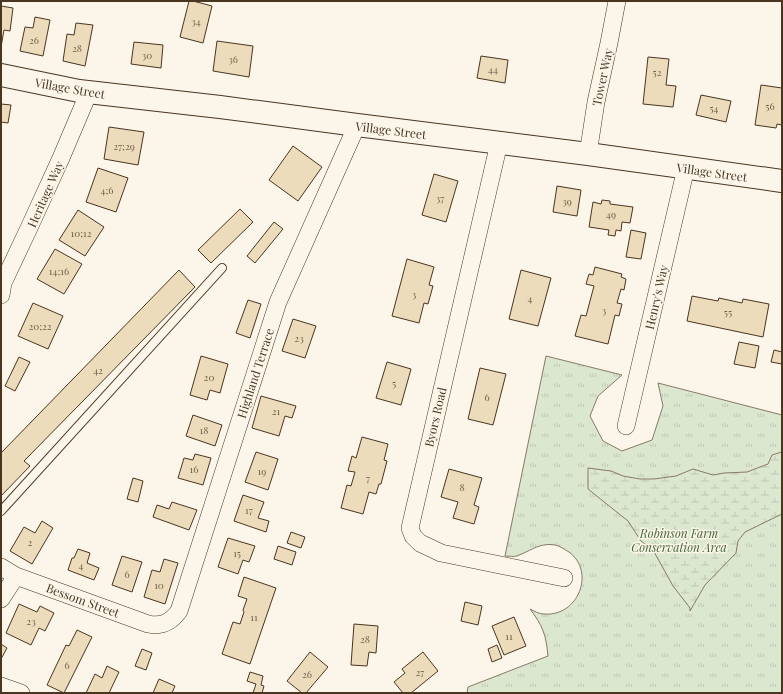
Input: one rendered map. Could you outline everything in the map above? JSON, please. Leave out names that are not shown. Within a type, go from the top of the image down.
[{"type":"main road","name":"Village Street","points":[[1,75],[79,91],[220,107],[588,154],[782,181]]},
{"type":"street","name":"Tower Way","points":[[588,154],[596,102],[617,1]]},
{"type":"street","name":"Heritage Way","points":[[1,296],[3,283],[30,228],[89,92]]},
{"type":"street","name":"Highland Terrace","points":[[166,622],[174,618],[179,611],[278,302],[357,125]]},
{"type":"street","name":"Byors Road","points":[[499,143],[410,528],[413,536],[420,543],[441,553],[564,578]]},
{"type":"street","name":"Henry's Way","points":[[626,426],[686,168]]},
{"type":"street","name":"Bessom Street","points":[[1,567],[16,576],[148,624],[157,626],[166,622]]},
{"type":"street","points":[[1,599],[16,576]]},
{"type":"street","points":[[1,686],[21,693]]},
{"type":"lane","points":[[1,511],[222,268]]},
{"type":"green space","name":"Robinson Farm Conservation Area","points":[[546,356],[622,375],[598,396],[590,416],[603,441],[622,451],[652,440],[663,406],[658,383],[782,415],[782,693],[467,693],[468,687],[548,656],[543,631],[530,609],[544,614],[556,613],[566,608],[574,601],[579,592],[582,581],[581,571],[577,561],[569,552],[557,545],[544,545],[517,556],[505,556]]},
{"type":"green space","points":[[782,452],[782,514],[745,532],[738,541],[736,553],[705,585],[690,611],[690,608],[673,586],[653,550],[641,541],[628,521],[588,489],[588,468],[611,471],[623,476],[640,479],[676,476],[693,469],[713,475],[747,472],[768,464],[772,455]]},
{"type":"building","points":[[189,1],[212,6],[203,43],[180,37]]},
{"type":"building","points":[[1,6],[13,8],[10,31],[4,30],[1,47]]},
{"type":"building","points":[[35,17],[50,20],[43,56],[20,51],[25,27],[33,28]]},
{"type":"building","points":[[76,23],[93,25],[85,66],[63,61],[67,34],[74,35]]},
{"type":"building","points":[[217,41],[253,46],[249,77],[213,71]]},
{"type":"building","points":[[134,42],[163,45],[161,68],[131,64]]},
{"type":"building","points":[[481,56],[508,60],[505,83],[477,78]]},
{"type":"building","points":[[648,57],[669,59],[666,85],[676,86],[673,107],[643,104]]},
{"type":"building","points":[[761,85],[782,88],[782,125],[777,124],[776,128],[755,125]]},
{"type":"building","points":[[701,95],[731,101],[726,122],[696,115]]},
{"type":"building","points":[[1,104],[11,105],[8,123],[1,122]]},
{"type":"building","points":[[109,127],[144,132],[138,165],[104,159]]},
{"type":"building","points":[[293,146],[322,167],[298,201],[269,180]]},
{"type":"building","points":[[98,168],[128,178],[116,212],[86,202]]},
{"type":"building","points":[[434,174],[458,181],[446,222],[422,215]]},
{"type":"building","points":[[557,186],[581,190],[577,216],[553,212]]},
{"type":"building","points":[[602,200],[610,201],[610,204],[633,207],[630,223],[622,222],[621,231],[616,230],[615,236],[608,235],[609,230],[589,227],[593,202],[601,204]]},
{"type":"building","points":[[240,209],[253,222],[211,263],[198,250]]},
{"type":"building","points":[[78,210],[104,227],[85,256],[59,240]]},
{"type":"building","points":[[274,222],[283,229],[255,263],[247,256]]},
{"type":"building","points":[[631,230],[646,233],[641,259],[626,257]]},
{"type":"building","points":[[55,249],[82,264],[64,294],[37,279]]},
{"type":"building","points":[[407,259],[434,267],[429,285],[433,286],[428,304],[424,303],[419,323],[392,316]]},
{"type":"building","points":[[595,267],[622,274],[621,277],[626,279],[624,290],[621,289],[617,303],[622,304],[619,316],[615,315],[608,344],[575,336],[581,315],[586,316],[594,286],[586,284],[589,274],[593,275]]},
{"type":"building","points":[[179,270],[195,287],[24,461],[30,466],[1,496],[1,453]]},
{"type":"building","points":[[521,270],[551,278],[538,326],[509,319]]},
{"type":"building","points":[[692,296],[718,301],[719,298],[742,303],[743,299],[769,304],[763,337],[687,321]]},
{"type":"building","points":[[248,300],[261,304],[250,338],[236,333]]},
{"type":"building","points":[[33,303],[63,316],[48,349],[18,336]]},
{"type":"building","points":[[293,319],[316,326],[305,358],[282,351]]},
{"type":"building","points":[[739,342],[759,346],[755,368],[734,364]]},
{"type":"building","points":[[774,350],[782,352],[782,364],[771,362]]},
{"type":"building","points":[[201,356],[228,364],[220,393],[210,390],[207,400],[190,395]]},
{"type":"building","points":[[19,357],[30,362],[15,391],[5,386]]},
{"type":"building","points":[[387,362],[411,369],[401,405],[376,398]]},
{"type":"building","points":[[480,368],[506,374],[493,425],[468,419]]},
{"type":"building","points":[[261,396],[296,406],[292,418],[285,416],[279,436],[252,428]]},
{"type":"building","points":[[193,415],[222,425],[215,446],[186,436]]},
{"type":"building","points":[[362,437],[388,444],[384,460],[387,461],[381,484],[379,484],[376,494],[369,492],[363,514],[341,508],[347,485],[351,486],[355,472],[348,471],[352,456],[356,458]]},
{"type":"building","points":[[256,452],[278,459],[268,490],[245,482]]},
{"type":"building","points":[[195,454],[211,458],[203,485],[178,478],[184,458],[193,460]]},
{"type":"building","points":[[449,469],[482,478],[474,505],[479,507],[474,524],[453,518],[458,502],[441,497]]},
{"type":"building","points":[[133,478],[143,481],[138,502],[127,499]]},
{"type":"building","points":[[243,495],[264,502],[258,518],[269,521],[266,532],[234,521]]},
{"type":"building","points":[[172,502],[197,510],[189,530],[153,517],[157,505],[169,509]]},
{"type":"building","points":[[42,521],[53,528],[32,564],[10,551],[24,527],[35,533]]},
{"type":"building","points":[[291,532],[305,537],[301,548],[287,543]]},
{"type":"building","points":[[228,538],[255,546],[249,562],[243,560],[238,574],[218,567]]},
{"type":"building","points":[[278,546],[296,552],[292,565],[274,559]]},
{"type":"building","points":[[78,549],[90,553],[87,563],[99,568],[94,580],[68,570],[72,558],[74,558]]},
{"type":"building","points":[[122,556],[142,562],[132,592],[112,585]]},
{"type":"building","points":[[164,559],[178,563],[165,604],[144,597],[152,570],[160,572]]},
{"type":"building","points":[[244,577],[276,588],[250,664],[222,654],[233,622],[240,624],[244,612],[243,610],[247,599],[238,596]]},
{"type":"building","points":[[465,602],[482,606],[478,625],[461,621]]},
{"type":"building","points":[[19,604],[37,612],[40,606],[54,613],[45,631],[39,628],[31,645],[6,633]]},
{"type":"building","points":[[514,617],[526,646],[504,655],[492,626]]},
{"type":"building","points":[[354,624],[378,626],[376,653],[369,652],[367,666],[351,665]]},
{"type":"building","points":[[77,630],[92,637],[64,693],[47,685],[66,645],[69,646]]},
{"type":"building","points":[[1,644],[7,648],[1,659]]},
{"type":"building","points":[[497,645],[502,658],[492,662],[488,649]]},
{"type":"building","points":[[142,649],[152,653],[146,670],[135,666]]},
{"type":"building","points":[[310,652],[328,667],[306,693],[302,693],[287,681]]},
{"type":"building","points":[[423,652],[438,671],[411,693],[403,693],[394,682],[405,673],[402,669]]},
{"type":"building","points":[[107,666],[119,672],[109,693],[86,693],[95,674],[102,678]]},
{"type":"building","points":[[250,672],[263,676],[261,685],[264,686],[262,693],[253,693],[256,684],[247,681]]},
{"type":"building","points":[[159,679],[175,686],[172,693],[153,693]]}]
